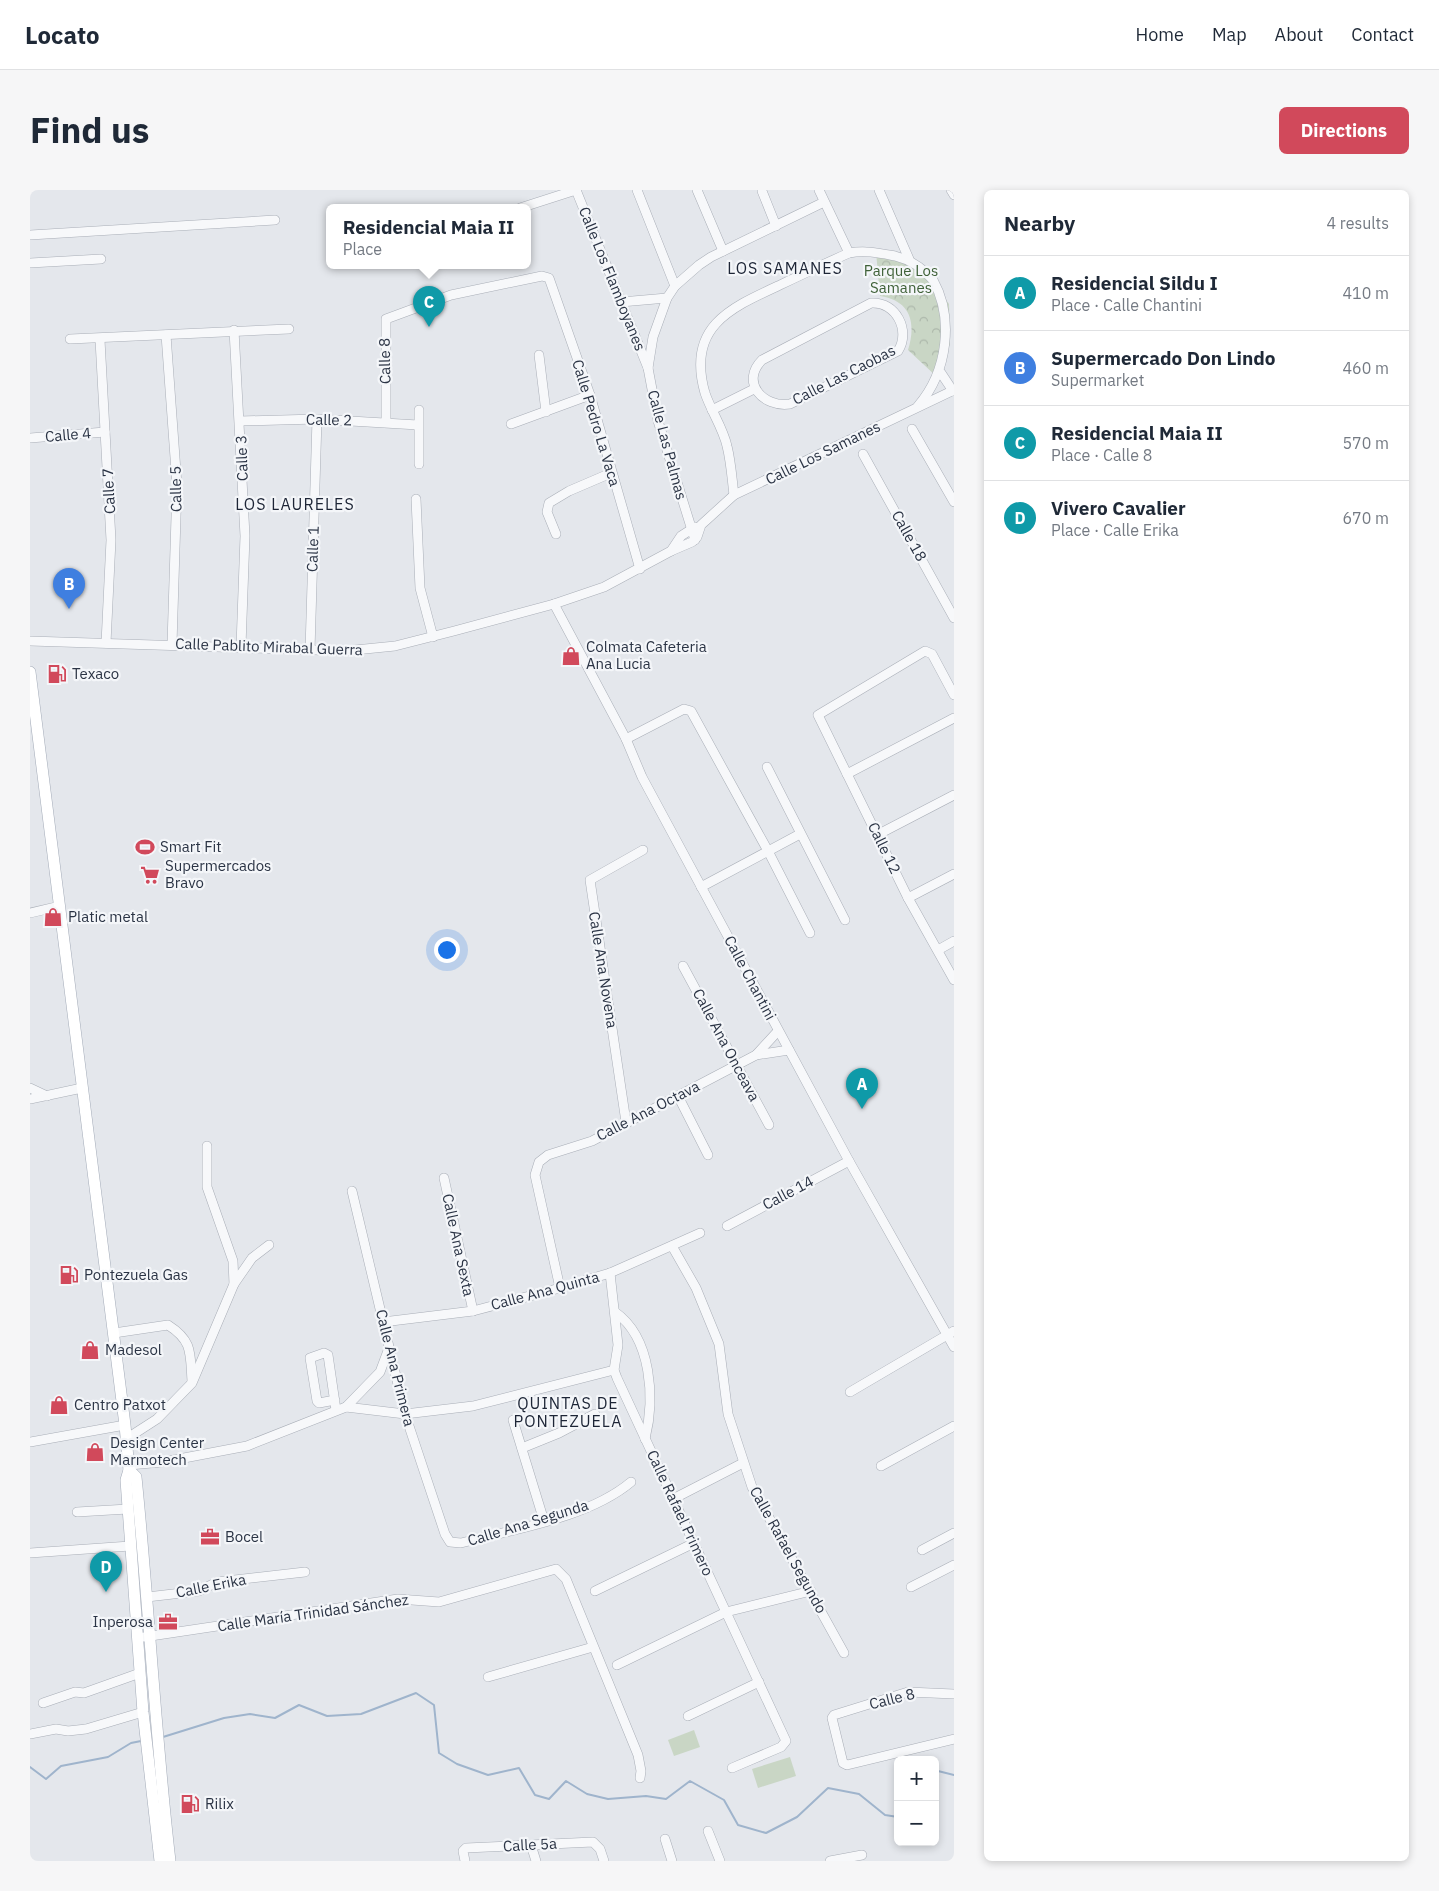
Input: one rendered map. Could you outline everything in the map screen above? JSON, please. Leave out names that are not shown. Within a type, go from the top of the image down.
[{"type":"main road","points":[[30,672],[125,1425],[129,1467],[126,1480],[130,1546],[143,1715],[170,1861]]},
{"type":"main road","points":[[129,1467],[136,1477],[148,1597],[157,1716],[153,1762],[160,1861]]},
{"type":"street","points":[[531,204],[576,190]]},
{"type":"street","name":"Calle Los Flamboyanes","points":[[576,190],[648,368]]},
{"type":"street","points":[[637,190],[675,286]]},
{"type":"street","points":[[697,190],[723,251]]},
{"type":"street","points":[[819,190],[849,253]]},
{"type":"street","points":[[878,190],[909,259]]},
{"type":"street","points":[[951,190],[954,195]]},
{"type":"street","points":[[762,191],[776,226]]},
{"type":"street","name":"Calle Las Palmas","points":[[696,527],[658,421],[648,368],[653,337],[667,298],[675,286],[699,265],[723,251],[824,202]]},
{"type":"street","points":[[30,235],[275,220]]},
{"type":"street","points":[[734,495],[727,445],[706,394],[701,360],[705,344],[722,317],[740,304],[849,253],[867,250],[909,259],[920,267],[941,289],[948,304],[952,324],[950,344],[941,373],[916,408]]},
{"type":"street","points":[[30,263],[100,259]]},
{"type":"street","name":"Calle 8","points":[[386,422],[386,319],[451,296],[542,276],[549,278]]},
{"type":"street","name":"Calle Pedro La Vaca","points":[[549,278],[590,395],[640,569]]},
{"type":"street","points":[[621,302],[667,298]]},
{"type":"street","name":"Calle Las Caobas","points":[[877,303],[889,308],[900,319],[903,334],[898,351],[790,404],[776,405],[771,403],[763,399],[754,389],[753,373],[762,360],[852,312],[877,303]]},
{"type":"street","points":[[70,339],[100,340],[234,330],[289,329]]},
{"type":"street","name":"Calle 3","points":[[234,330],[245,536],[241,646]]},
{"type":"street","name":"Calle 5","points":[[166,335],[177,485],[172,644]]},
{"type":"street","name":"Calle 7","points":[[100,340],[111,540],[106,643]]},
{"type":"street","points":[[539,355],[546,412]]},
{"type":"street","points":[[941,373],[953,390]]},
{"type":"street","points":[[712,410],[754,389]]},
{"type":"street","name":"Calle Los Samanes","points":[[671,551],[681,536],[696,527],[734,495],[953,390]]},
{"type":"street","points":[[511,424],[590,395]]},
{"type":"street","points":[[419,410],[419,464]]},
{"type":"street","name":"Calle 2","points":[[240,421],[317,419],[418,425]]},
{"type":"street","name":"Calle 1","points":[[310,650],[317,419]]},
{"type":"street","points":[[912,429],[954,502]]},
{"type":"street","name":"Calle 4","points":[[30,438],[105,432]]},
{"type":"street","name":"Calle 18","points":[[863,454],[954,618]]},
{"type":"street","points":[[556,534],[547,512],[549,503],[569,491],[612,473]]},
{"type":"street","points":[[416,499],[420,588],[433,637]]},
{"type":"street","name":"Calle Los Samanes","points":[[671,551],[685,547],[695,540],[696,527]]},
{"type":"street","name":"Calle Pablito Mirabal Guerra","points":[[30,641],[241,646],[310,650],[370,650],[433,637],[554,604],[604,587],[671,551]]},
{"type":"street","name":"Calle Chantini","points":[[554,604],[626,739],[642,777],[788,1050],[849,1161],[951,1333],[954,1347]]},
{"type":"street","name":"Calle 12","points":[[954,695],[932,654],[926,652],[818,715],[908,898],[954,980]]},
{"type":"street","points":[[626,739],[684,709],[691,711],[768,851],[810,933]]},
{"type":"street","points":[[847,774],[954,718]]},
{"type":"street","points":[[766,767],[845,920]]},
{"type":"street","points":[[877,835],[954,795]]},
{"type":"street","points":[[701,887],[800,834]]},
{"type":"street","name":"Calle Ana Novena","points":[[626,1122],[590,880],[643,850]]},
{"type":"street","points":[[908,898],[954,874]]},
{"type":"street","points":[[30,913],[60,906]]},
{"type":"street","points":[[938,950],[954,941]]},
{"type":"street","name":"Calle Ana Onceava","points":[[683,966],[769,1126]]},
{"type":"street","name":"Calle Ana Octava","points":[[756,1055],[778,1030]]},
{"type":"street","name":"Calle Ana Octava","points":[[560,1288],[535,1175],[539,1162],[548,1155],[592,1141],[756,1055],[788,1050]]},
{"type":"street","points":[[30,1088],[47,1096]]},
{"type":"street","points":[[30,1099],[82,1088]]},
{"type":"street","points":[[678,1096],[708,1155]]},
{"type":"street","points":[[207,1146],[207,1187],[232,1261],[234,1284]]},
{"type":"street","name":"Calle 14","points":[[727,1226],[849,1161]]},
{"type":"street","name":"Calle Ana Sexta","points":[[444,1178],[473,1311]]},
{"type":"street","name":"Calle Ana Primera","points":[[352,1191],[405,1414],[445,1534],[450,1542]]},
{"type":"street","name":"Calle Ana Quinta","points":[[383,1322],[473,1311],[560,1288],[610,1273],[700,1233]]},
{"type":"street","points":[[126,1439],[157,1419],[192,1383],[234,1284],[252,1258],[269,1245]]},
{"type":"street","name":"Calle Rafael Segundo","points":[[672,1246],[696,1288],[719,1344],[728,1414],[743,1463],[763,1509],[811,1591],[844,1653]]},
{"type":"street","points":[[129,1467],[247,1446],[346,1407],[405,1414],[473,1406],[614,1370],[618,1345],[610,1273]]},
{"type":"street","points":[[615,1312],[628,1324],[646,1356],[649,1379],[649,1426],[645,1439]]},
{"type":"street","points":[[114,1334],[168,1325],[184,1335],[190,1354],[192,1383]]},
{"type":"street","points":[[850,1392],[951,1333]]},
{"type":"street","points":[[346,1407],[380,1372],[389,1348]]},
{"type":"street","points":[[335,1400],[319,1403],[317,1401],[310,1358],[312,1356],[324,1353],[328,1355],[335,1400],[336,1410]]},
{"type":"street","name":"Calle Rafael Primero","points":[[614,1370],[786,1740],[784,1744],[732,1768]]},
{"type":"street","points":[[522,1448],[559,1433],[595,1414]]},
{"type":"street","points":[[512,1420],[544,1521]]},
{"type":"street","points":[[30,1442],[125,1425]]},
{"type":"street","points":[[881,1466],[954,1426]]},
{"type":"street","points":[[673,1499],[743,1463]]},
{"type":"street","name":"Calle Ana Segunda","points":[[450,1542],[461,1544],[544,1521],[594,1504],[622,1490],[631,1482]]},
{"type":"street","points":[[77,1512],[128,1509]]},
{"type":"street","points":[[922,1550],[954,1533]]},
{"type":"street","points":[[595,1591],[694,1543]]},
{"type":"street","points":[[30,1553],[130,1546]]},
{"type":"street","points":[[911,1586],[954,1565]]},
{"type":"street","name":"Calle María Trinidad Sánchez","points":[[137,1638],[398,1599],[439,1602],[556,1569],[566,1580],[638,1755],[642,1771],[640,1778]]},
{"type":"street","name":"Calle Erika","points":[[148,1597],[199,1591],[217,1582],[304,1572]]},
{"type":"street","points":[[617,1665],[726,1612],[811,1591]]},
{"type":"street","points":[[488,1677],[593,1647]]},
{"type":"street","points":[[42,1703],[75,1692],[84,1693],[140,1674]]},
{"type":"street","points":[[688,1716],[759,1682]]},
{"type":"street","name":"Calle 8","points":[[954,1694],[908,1692],[834,1715],[832,1718],[843,1763],[847,1765],[954,1739]]},
{"type":"street","points":[[30,1734],[56,1729],[68,1731],[86,1729],[143,1715]]},
{"type":"street","points":[[708,1831],[720,1861]]},
{"type":"street","points":[[665,1839],[672,1861]]},
{"type":"street","name":"Calle 5a","points":[[465,1861],[463,1851],[466,1848],[593,1842],[597,1845],[604,1861]]},
{"type":"street","points":[[531,1845],[536,1861]]},
{"type":"street","points":[[830,1861],[862,1854]]},
{"type":"green space","name":"Parque Los Samanes","points":[[876,252],[909,259],[929,276],[949,304],[950,344],[937,377],[908,350],[911,323],[905,308],[891,299],[880,296]]},
{"type":"green space","points":[[694,1730],[700,1747],[674,1756],[668,1740]]},
{"type":"green space","points":[[790,1757],[796,1776],[758,1788],[752,1769]]},
{"type":"waterway","points":[[163,1737],[224,1718],[250,1714],[275,1718],[299,1705],[327,1716],[361,1714],[416,1693],[434,1705],[439,1753],[457,1764],[488,1775],[519,1768],[535,1795],[549,1799],[566,1781],[587,1794],[608,1799],[646,1796],[666,1799],[690,1781],[724,1800],[738,1825],[766,1833],[797,1817],[828,1788],[859,1794],[885,1815],[894,1816]]},
{"type":"waterway","points":[[30,1767],[46,1779],[61,1766],[108,1757],[131,1743],[141,1741]]},
{"type":"waterway","points":[[939,1771],[954,1775]]},
{"type":"place","name":"Residencial Maia II","points":[[429,327]]},
{"type":"place","name":"Supermercado Don Lindo","points":[[69,609]]},
{"type":"place","name":"Colmata Cafeteria Ana Lucia","points":[[571,656]]},
{"type":"place","name":"Texaco","points":[[57,674]]},
{"type":"place","name":"Smart Fit","points":[[145,847]]},
{"type":"place","name":"Supermercados Bravo","points":[[150,875]]},
{"type":"place","name":"Platic metal","points":[[53,917]]},
{"type":"place","name":"Residencial Sildu I","points":[[862,1109]]},
{"type":"place","name":"Pontezuela Gas","points":[[69,1275]]},
{"type":"place","name":"Madesol","points":[[90,1350]]},
{"type":"place","name":"Centro Patxot","points":[[59,1405]]},
{"type":"place","name":"Design Center Marmotech","points":[[95,1452]]},
{"type":"place","name":"Bocel","points":[[210,1537]]},
{"type":"place","name":"Vivero Cavalier","points":[[106,1592]]},
{"type":"place","name":"Inperosa","points":[[168,1622]]},
{"type":"place","name":"Rilix","points":[[190,1804]]},
{"type":"district","name":"LOS SAMANES","points":[[785,268]]},
{"type":"district","name":"LOS LAURELES","points":[[295,504]]},
{"type":"district","name":"QUINTAS DE PONTEZUELA","points":[[568,1412]]}]
